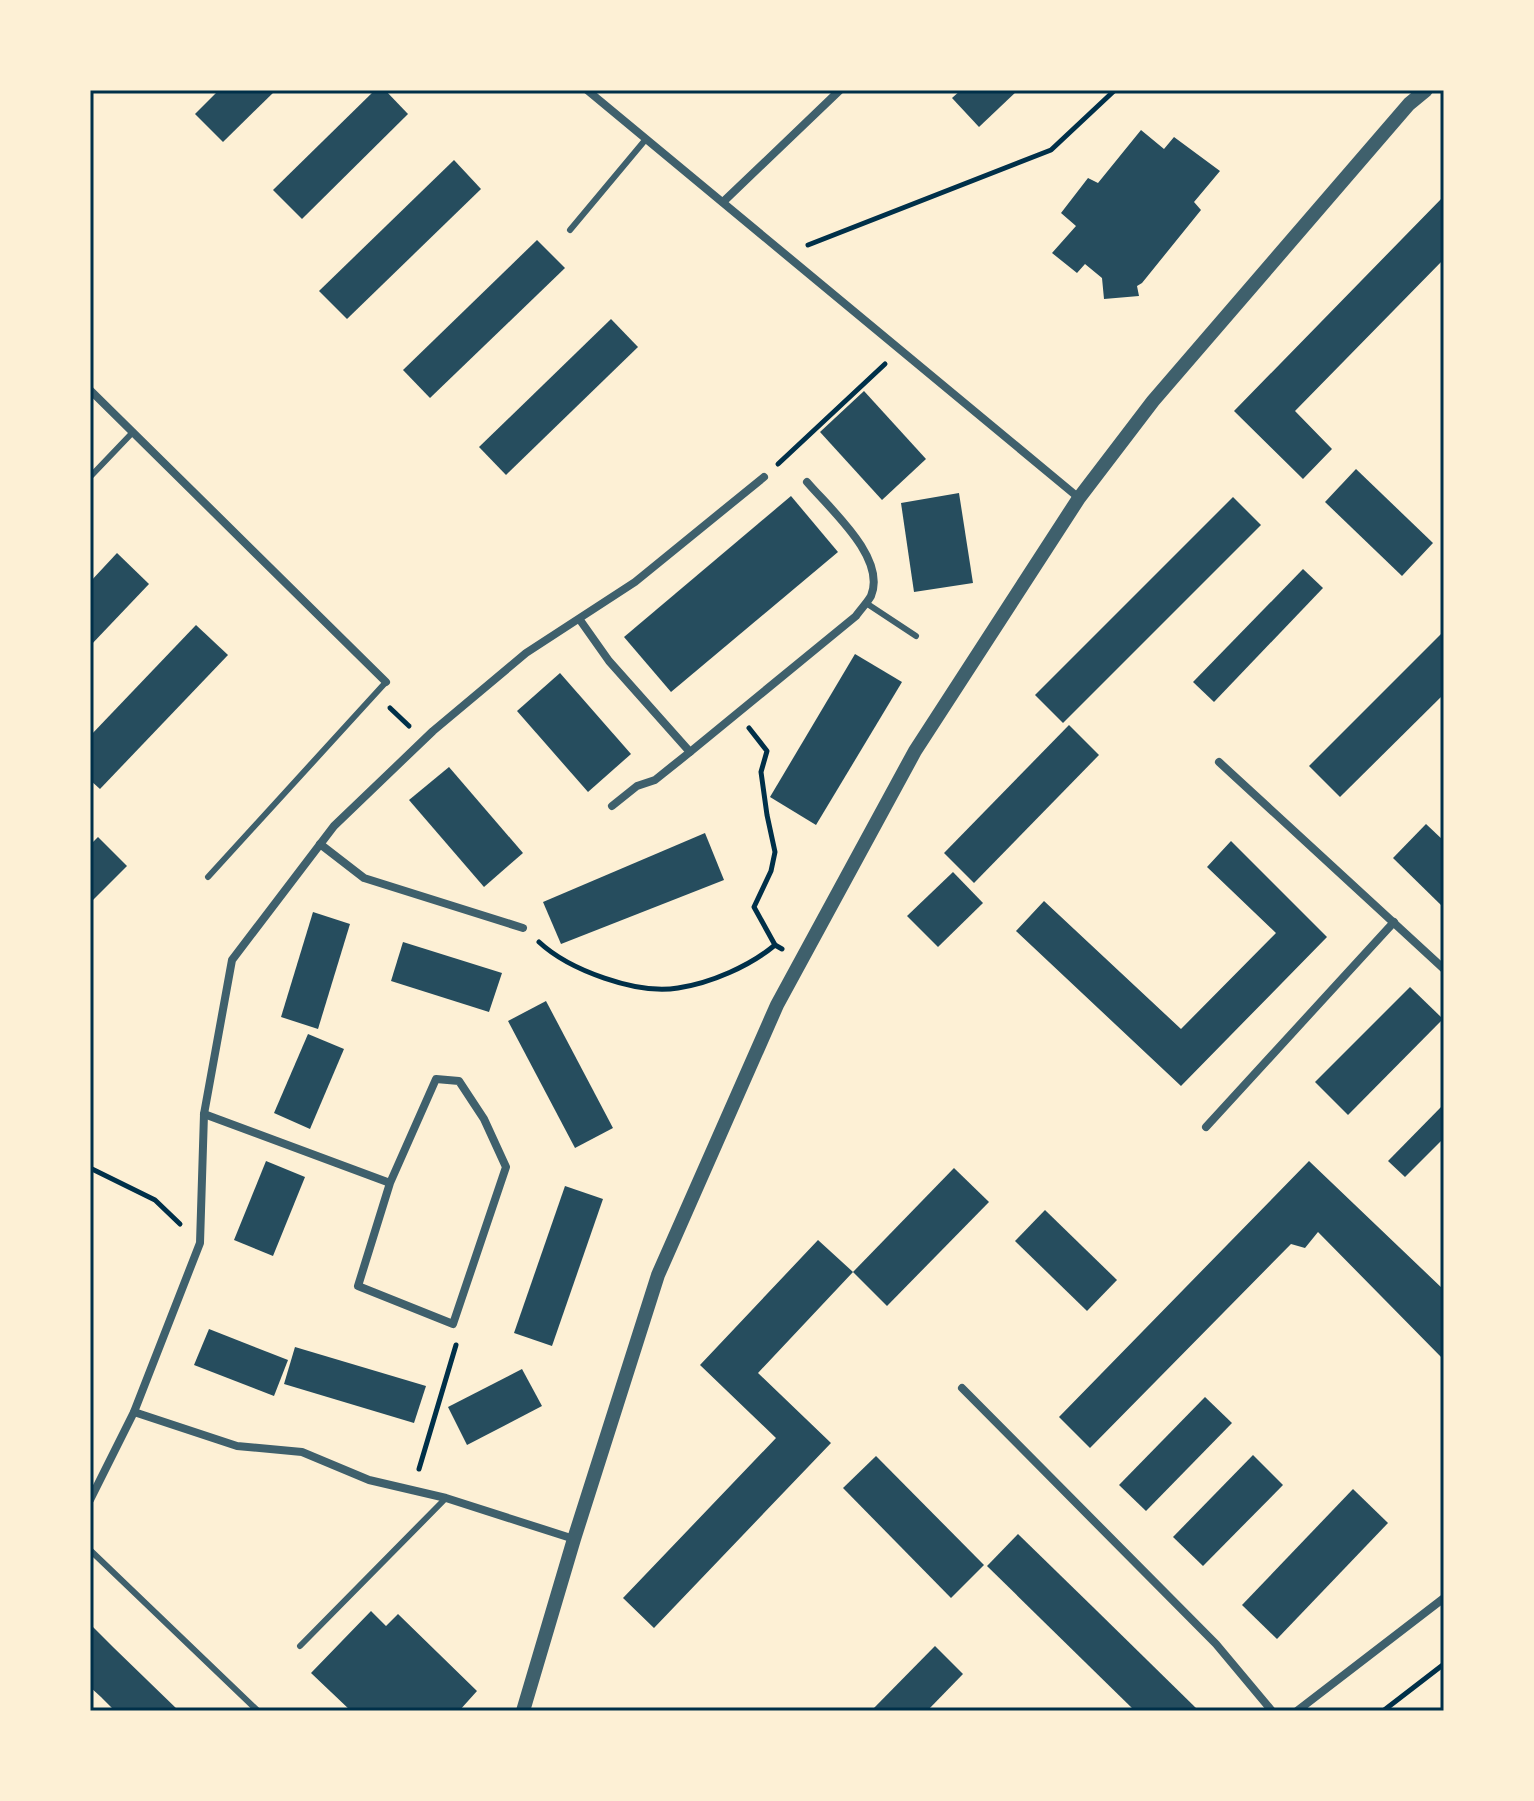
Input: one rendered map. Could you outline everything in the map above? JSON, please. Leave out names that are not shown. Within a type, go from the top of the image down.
[{"type":"street","points":[[587,90],[1079,498]]},
{"type":"street","points":[[723,202],[840,90]]},
{"type":"street","points":[[523,1711],[658,1275],[777,1005],[915,751],[1079,498],[1163,389],[1409,104],[1426,90]]},
{"type":"street","points":[[90,390],[386,682]]},
{"type":"street","points":[[90,1500],[134,1412],[200,1243],[204,1114],[232,960],[334,826],[423,741],[526,653],[635,582],[764,477]]},
{"type":"street","points":[[612,806],[637,786],[655,780],[690,752],[856,616],[871,595],[875,574],[867,553],[807,482]]},
{"type":"street","points":[[580,620],[609,661],[690,752]]},
{"type":"street","points":[[1219,762],[1444,969]]},
{"type":"street","points":[[320,844],[364,878],[523,928]]},
{"type":"street","points":[[1206,1127],[1394,922]]},
{"type":"street","points":[[436,1079],[459,1081],[484,1119],[506,1167],[453,1324],[358,1286],[390,1183],[436,1079]]},
{"type":"street","points":[[204,1114],[390,1183]]},
{"type":"street","points":[[962,1388],[1216,1644],[1272,1711]]},
{"type":"street","points":[[134,1412],[237,1446],[302,1452],[369,1480],[446,1498],[574,1539]]},
{"type":"street","points":[[1297,1711],[1444,1598]]},
{"type":"lane","points":[[570,230],[646,139]]},
{"type":"lane","points":[[90,477],[133,432]]},
{"type":"lane","points":[[866,603],[916,636]]},
{"type":"lane","points":[[208,877],[386,682]]},
{"type":"lane","points":[[300,1646],[446,1498]]},
{"type":"lane","points":[[90,1550],[258,1711]]},
{"type":"path","points":[[785,254],[1051,150],[1115,90]]},
{"type":"path","points":[[764,477],[900,350]]},
{"type":"path","points":[[376,693],[423,741]]},
{"type":"path","points":[[737,713],[767,751],[761,772],[775,852],[771,871],[754,907],[775,945],[801,960]]},
{"type":"path","points":[[523,928],[550,952],[581,970],[654,989],[676,989],[700,983],[764,954],[775,945]]},
{"type":"path","points":[[90,1168],[155,1200],[200,1243]]},
{"type":"path","points":[[413,1490],[456,1347],[453,1324]]},
{"type":"path","points":[[1383,1711],[1444,1664]]},
{"type":"building","points":[[219,90],[276,90],[223,142],[195,114]]},
{"type":"building","points":[[375,90],[385,90],[408,114],[302,219],[273,190]]},
{"type":"building","points":[[961,90],[1018,90],[979,127],[952,98]]},
{"type":"building","points":[[1141,130],[1164,149],[1174,137],[1220,171],[1194,202],[1201,210],[1137,286],[1139,296],[1104,299],[1102,278],[1085,264],[1077,273],[1052,253],[1076,226],[1061,213],[1088,178],[1098,183]]},
{"type":"building","points":[[454,160],[481,189],[347,319],[319,291]]},
{"type":"building","points":[[1444,196],[1444,259],[1295,411],[1332,449],[1303,479],[1234,411]]},
{"type":"building","points":[[537,240],[565,268],[430,398],[403,370]]},
{"type":"building","points":[[611,319],[638,347],[506,475],[479,447]]},
{"type":"building","points":[[864,391],[926,459],[882,500],[820,432]]},
{"type":"building","points":[[1356,469],[1433,543],[1402,576],[1325,502]]},
{"type":"building","points":[[959,493],[973,583],[914,592],[901,503]]},
{"type":"building","points":[[791,496],[838,552],[671,692],[624,637]]},
{"type":"building","points":[[1233,497],[1261,525],[1063,723],[1035,695]]},
{"type":"building","points":[[117,553],[149,584],[90,646],[90,582]]},
{"type":"building","points":[[1303,569],[1323,588],[1214,702],[1193,682]]},
{"type":"building","points":[[196,625],[228,655],[100,789],[90,780],[90,736]]},
{"type":"building","points":[[1444,631],[1444,694],[1340,797],[1309,766]]},
{"type":"building","points":[[855,654],[902,682],[816,825],[770,797]]},
{"type":"building","points":[[560,673],[631,754],[588,792],[517,711]]},
{"type":"building","points":[[1069,725],[1099,755],[974,883],[944,853]]},
{"type":"building","points":[[449,767],[523,853],[484,887],[409,800]]},
{"type":"building","points":[[1426,824],[1444,841],[1444,908],[1393,858]]},
{"type":"building","points":[[705,833],[724,880],[561,944],[543,902]]},
{"type":"building","points":[[98,837],[127,866],[90,903],[90,845]]},
{"type":"building","points":[[1231,841],[1327,937],[1181,1086],[1016,931],[1044,901],[1181,1029],[1276,933],[1207,867]]},
{"type":"building","points":[[953,872],[983,903],[938,947],[907,916]]},
{"type":"building","points":[[313,912],[350,924],[318,1029],[281,1017]]},
{"type":"building","points":[[403,942],[502,973],[489,1012],[391,981]]},
{"type":"building","points":[[1410,987],[1443,1019],[1348,1115],[1315,1082]]},
{"type":"building","points":[[546,1001],[613,1128],[575,1148],[508,1021]]},
{"type":"building","points":[[308,1034],[344,1049],[310,1129],[274,1113]]},
{"type":"building","points":[[1444,1104],[1444,1138],[1405,1177],[1388,1161]]},
{"type":"building","points":[[266,1161],[305,1177],[273,1256],[234,1240]]},
{"type":"building","points":[[1309,1161],[1444,1290],[1444,1360],[1318,1232],[1305,1248],[1291,1244],[1090,1448],[1059,1417]]},
{"type":"building","points":[[954,1168],[989,1202],[887,1306],[853,1272]]},
{"type":"building","points":[[565,1186],[603,1199],[552,1346],[514,1333]]},
{"type":"building","points":[[1045,1210],[1117,1280],[1087,1311],[1015,1241]]},
{"type":"building","points":[[818,1240],[853,1272],[758,1373],[831,1443],[654,1628],[623,1598],[776,1438],[700,1365]]},
{"type":"building","points":[[209,1329],[288,1360],[274,1396],[194,1365]]},
{"type":"building","points":[[295,1347],[426,1386],[414,1423],[284,1384]]},
{"type":"building","points":[[522,1369],[542,1406],[467,1445],[448,1407]]},
{"type":"building","points":[[1205,1397],[1232,1423],[1146,1511],[1119,1485]]},
{"type":"building","points":[[1253,1455],[1283,1485],[1203,1566],[1173,1537]]},
{"type":"building","points":[[876,1456],[984,1565],[951,1598],[843,1488]]},
{"type":"building","points":[[1353,1489],[1388,1523],[1277,1639],[1242,1605]]},
{"type":"building","points":[[1018,1534],[1197,1709],[1135,1711],[987,1566]]},
{"type":"building","points":[[371,1611],[386,1626],[398,1614],[477,1691],[459,1711],[351,1711],[311,1673]]},
{"type":"building","points":[[90,1624],[179,1711],[115,1711],[90,1687]]},
{"type":"building","points":[[935,1646],[963,1674],[927,1711],[871,1711]]}]
